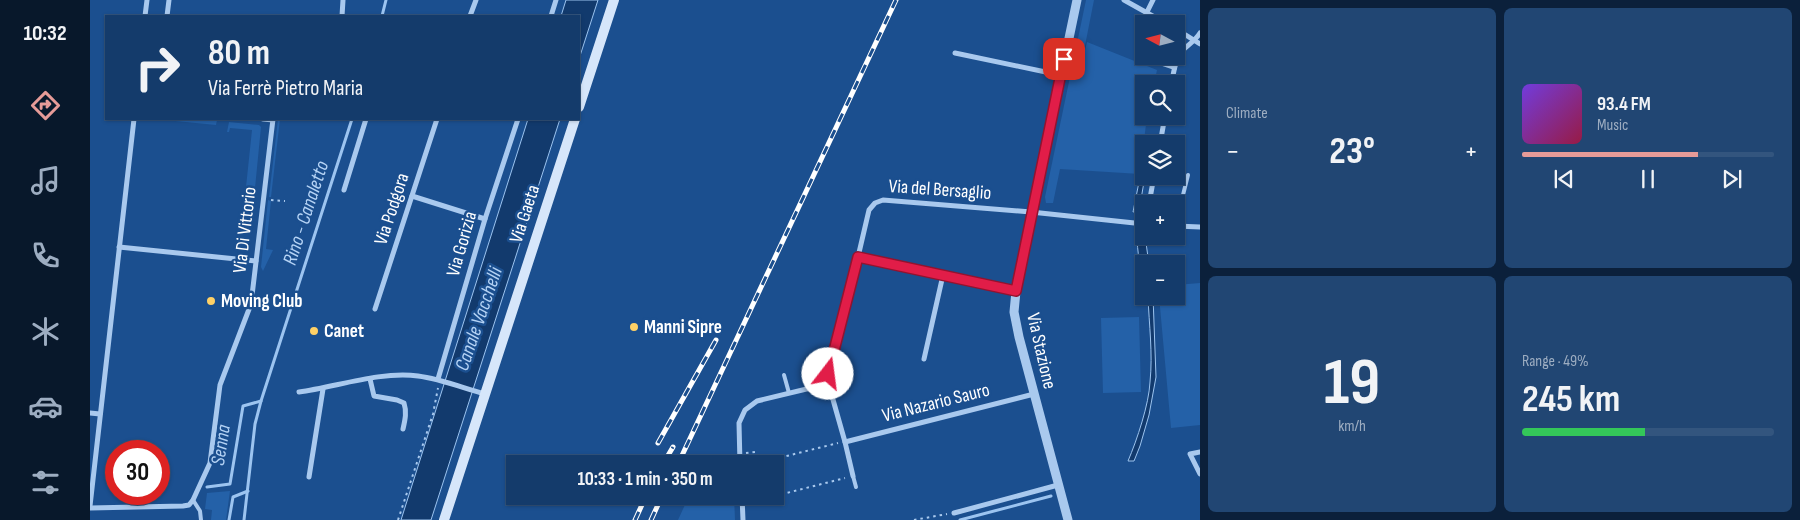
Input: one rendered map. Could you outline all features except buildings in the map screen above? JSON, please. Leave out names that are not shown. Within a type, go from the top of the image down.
[{"type":"main road","points":[[580,104],[614,0]]},
{"type":"main road","name":"Via Gaeta","points":[[444,520],[575,120]]},
{"type":"street","points":[[146,15],[147,0]]},
{"type":"street","points":[[167,15],[169,0]]},
{"type":"street","points":[[342,15],[343,0]]},
{"type":"street","points":[[470,15],[476,0]]},
{"type":"street","points":[[551,15],[556,0]]},
{"type":"street","name":"Via Stazione","points":[[1068,520],[1016,326],[1014,312],[1016,291],[1031,212],[1076,0]]},
{"type":"street","points":[[1124,0],[1152,15]]},
{"type":"street","points":[[1147,12],[1153,0]]},
{"type":"street","points":[[1174,75],[1182,51],[1198,42],[1200,33]]},
{"type":"street","points":[[1185,34],[1198,42]]},
{"type":"street","points":[[955,53],[1060,76]]},
{"type":"street","points":[[134,120],[90,507],[175,508],[189,505],[193,500]]},
{"type":"street","name":"Via Di Vittorio","points":[[193,500],[210,463],[220,385],[251,304],[273,120]]},
{"type":"street","points":[[344,190],[366,120]]},
{"type":"street","name":"Via Podgora","points":[[375,309],[437,120]]},
{"type":"street","name":"Via Gorizia","points":[[438,380],[485,219],[518,120]]},
{"type":"street","points":[[412,196],[485,219]]},
{"type":"street","name":"Via del Bersaglio","points":[[858,257],[869,210],[875,202],[883,200],[1031,212]]},
{"type":"street","points":[[1031,212],[1135,223]]},
{"type":"street","points":[[1185,225],[1200,227]]},
{"type":"street","points":[[119,246],[256,261]]},
{"type":"street","points":[[740,454],[739,423],[745,410],[757,401],[819,386],[824,382],[858,257],[1016,291]]},
{"type":"street","points":[[924,359],[943,275]]},
{"type":"street","points":[[298,392],[399,375],[438,380],[485,394]]},
{"type":"street","points":[[370,379],[374,396],[404,403],[406,419],[403,429]]},
{"type":"street","points":[[824,382],[830,389],[853,476]]},
{"type":"street","points":[[309,477],[323,389]]},
{"type":"street","name":"Via Nazario Sauro","points":[[845,442],[1034,394]]},
{"type":"street","points":[[90,413],[100,414]]},
{"type":"street","points":[[1200,452],[1190,454],[1200,474]]},
{"type":"street","points":[[954,513],[1058,485]]},
{"type":"street","points":[[742,505],[743,520]]},
{"type":"lane","points":[[1166,65],[1175,68]]},
{"type":"lane","points":[[1183,195],[1188,175]]},
{"type":"lane","points":[[784,375],[789,393]]},
{"type":"lane","points":[[853,476],[856,487]]},
{"type":"lane","points":[[193,500],[200,511],[200,520]]},
{"type":"path","points":[[264,199],[285,201]]},
{"type":"path","points":[[398,520],[433,414],[438,380]]},
{"type":"path","points":[[784,457],[845,442]]},
{"type":"path","points":[[740,454],[754,452],[754,455]]},
{"type":"path","points":[[784,493],[853,476]]},
{"type":"path","points":[[914,520],[954,513]]},
{"type":"shaded area","points":[[1086,0],[1094,0],[1080,71],[1087,42],[1135,61],[1135,65],[1144,65],[1157,70],[1156,75],[1135,75],[1135,125],[1146,125],[1145,135],[1135,135],[1135,174],[1060,169],[1053,203],[1046,203],[1045,197]]},
{"type":"shaded area","points":[[165,120],[217,120],[216,125]]},
{"type":"shaded area","points":[[278,120],[280,120],[271,197],[269,197]]},
{"type":"shaded area","points":[[229,122],[259,125],[261,127],[255,188],[246,187],[252,130],[230,128],[229,132],[227,132]]},
{"type":"shaded area","points":[[268,200],[271,201],[266,249],[273,250],[263,271],[261,267]]},
{"type":"shaded area","points":[[1200,283],[1200,425],[1171,428],[1160,305],[1185,305],[1185,284]]},
{"type":"shaded area","points":[[1139,317],[1141,392],[1103,393],[1101,318]]},
{"type":"shaded area","points":[[230,491],[226,520],[211,520],[212,510],[205,509],[207,493]]},
{"type":"shaded area","points":[[685,505],[734,505],[735,520],[678,520]]},
{"type":"water","points":[[566,0],[598,0],[580,56],[580,15],[561,15]]},
{"type":"water","name":"Canale Vacchelli","points":[[528,120],[560,120],[431,520],[401,520]]},
{"type":"water","points":[[1138,185],[1143,185],[1142,195],[1136,195]]},
{"type":"water","points":[[1137,245],[1146,245],[1148,255],[1138,255]]},
{"type":"water","points":[[1148,305],[1153,305],[1156,377],[1149,415],[1140,446],[1134,461],[1128,461],[1142,422],[1149,391],[1151,371]]},
{"type":"waterway","name":"Rino - Canaletto","points":[[382,15],[386,0]]},
{"type":"waterway","name":"Rino - Canaletto","points":[[244,520],[255,424],[261,401],[352,120]]},
{"type":"waterway","name":"Senna","points":[[207,487],[230,484],[243,406],[261,401]]},
{"type":"waterway","points":[[229,520],[233,497],[248,491]]},
{"type":"waterway","points":[[960,520],[1051,496]]},
{"type":"railway","points":[[682,455],[896,0]]},
{"type":"railway","points":[[658,443],[716,340]]},
{"type":"railway","points":[[668,455],[673,447]]},
{"type":"railway","points":[[635,520],[642,505]]},
{"type":"railway","points":[[651,520],[658,505]]},
{"type":"place","name":"Moving Club","points":[[211,301]]},
{"type":"place","name":"Manni Sipre","points":[[634,327]]},
{"type":"place","name":"Canet","points":[[314,331]]},
{"type":"route","points":[[828,374],[858,257],[1016,291],[1064,59]]}]
